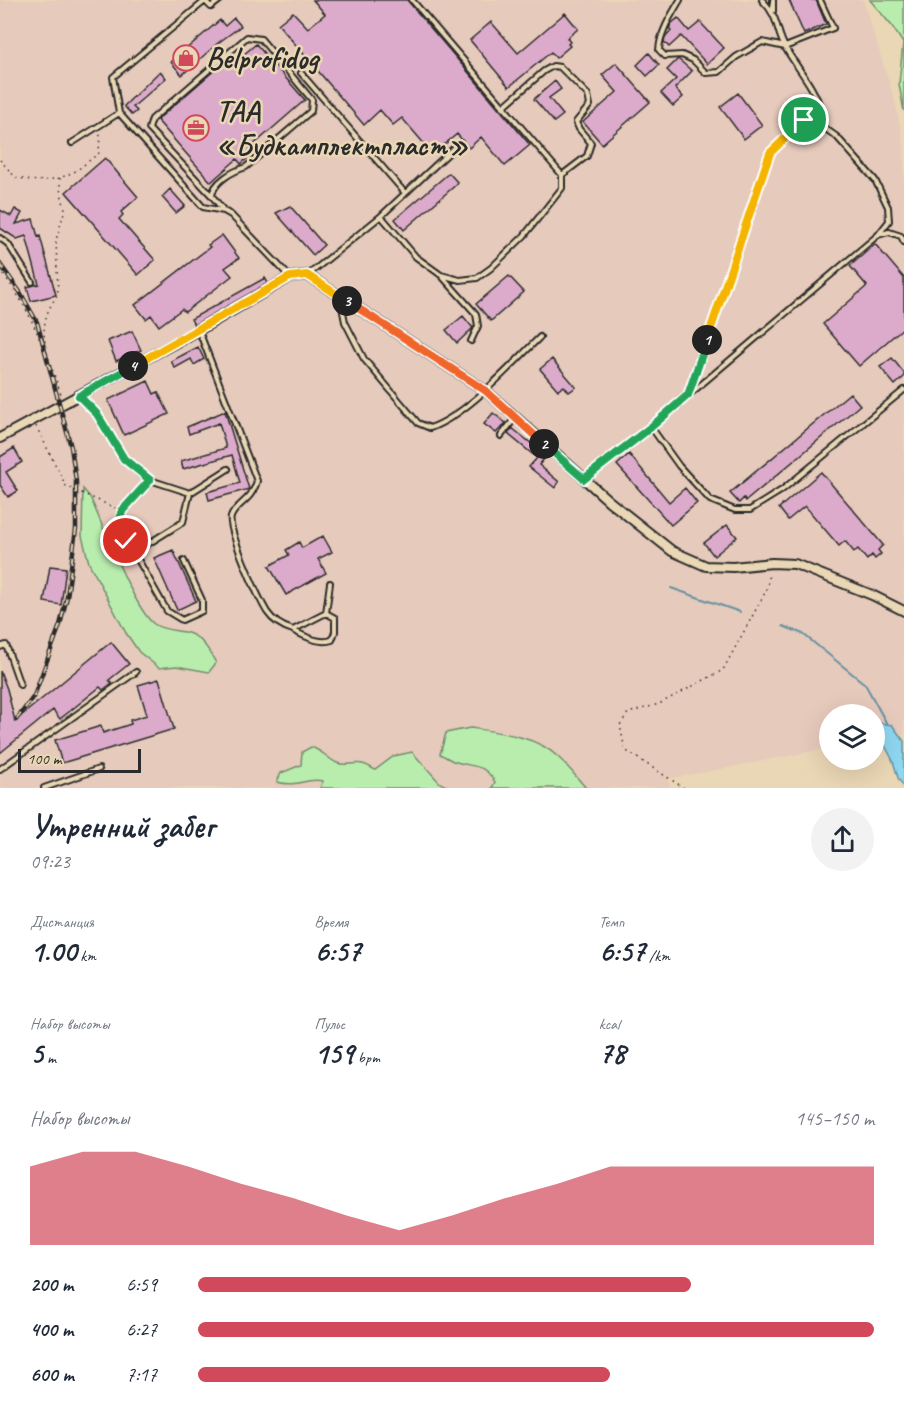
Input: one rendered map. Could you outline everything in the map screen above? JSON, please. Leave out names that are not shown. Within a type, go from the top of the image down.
[{"type":"street","points":[[0,438],[199,330],[290,277],[307,275],[486,391],[584,479],[672,551],[706,566],[795,564],[904,611]]},
{"type":"lane","points":[[220,0],[211,7],[205,1],[113,77],[119,112],[203,207],[224,211],[231,215],[290,277]]},
{"type":"lane","points":[[412,0],[562,175],[562,188],[524,236],[491,268],[477,278],[460,280],[441,275]]},
{"type":"lane","points":[[681,0],[672,13],[660,42],[659,51],[665,56],[682,55],[693,60],[706,73],[719,72],[736,57],[762,42],[785,46],[833,28],[820,0]]},
{"type":"lane","points":[[762,0],[773,11]]},
{"type":"lane","points":[[773,0],[773,11],[785,46],[818,100],[821,110],[816,122]]},
{"type":"lane","points":[[212,196],[212,190],[216,185],[246,167],[310,111],[312,100],[261,39],[247,37],[152,119],[149,129],[224,211]]},
{"type":"lane","points":[[503,107],[544,71],[553,66],[560,67],[588,95],[590,105],[576,122],[591,143],[586,156],[562,175]]},
{"type":"lane","points":[[301,73],[405,193]]},
{"type":"lane","points":[[72,143],[119,112]]},
{"type":"lane","points":[[584,479],[651,427],[878,235],[889,220],[888,207],[875,180],[837,137],[816,122],[804,120],[770,153],[688,395]]},
{"type":"lane","points":[[307,275],[381,216],[455,147]]},
{"type":"lane","points":[[381,216],[416,256],[441,275],[476,314],[478,326],[471,341]]},
{"type":"lane","points":[[878,235],[889,232],[901,236],[904,242]]},
{"type":"lane","points":[[0,238],[8,244],[32,282]]},
{"type":"lane","points":[[340,296],[345,322],[364,359],[418,423],[430,428],[442,424],[486,391],[540,337]]},
{"type":"lane","points":[[199,330],[257,481],[254,492],[233,512],[230,520],[237,545],[268,613],[281,626],[312,639],[326,642],[332,640],[335,632],[335,618],[326,613]]},
{"type":"lane","points":[[651,427],[679,466],[710,500],[735,510],[750,510],[782,490],[904,390]]},
{"type":"lane","points":[[79,396],[97,414],[124,459],[150,480],[190,493]]},
{"type":"lane","points":[[501,436],[515,417]]},
{"type":"lane","points":[[135,552],[183,522],[190,493],[228,469]]},
{"type":"lane","points":[[150,480],[122,511],[119,526],[167,611],[182,620],[202,611],[202,600],[184,561]]},
{"type":"lane","points":[[326,613],[330,583]]},
{"type":"lane","points":[[293,630],[326,613]]},
{"type":"lane","points":[[0,647],[6,645],[20,685]]},
{"type":"lane","points":[[0,768],[136,672]]},
{"type":"lane","points":[[44,788],[99,769]]},
{"type":"path","points":[[0,160],[16,178],[38,181],[60,178],[76,171],[99,153],[100,125]]},
{"type":"path","points":[[60,178],[65,209],[56,240],[58,295],[49,306],[43,325],[45,345],[64,404]]},
{"type":"path","points":[[0,270],[18,293],[34,324],[41,344],[45,345]]},
{"type":"path","points":[[33,420],[66,486],[122,511]]},
{"type":"path","points":[[684,788],[625,750],[620,725],[628,713],[659,704],[723,670],[766,591],[772,563]]},
{"type":"shaded area","points":[[0,0],[863,0],[894,98],[904,146],[904,734],[885,738],[885,704],[819,704],[819,750],[668,779],[670,788],[0,788]]},
{"type":"green space","points":[[870,0],[904,0],[904,111],[899,84],[903,43]]},
{"type":"green space","points":[[83,489],[90,497],[128,584],[146,615],[157,626],[184,632],[200,640],[216,663],[209,672],[176,666],[159,668],[139,652],[126,633],[89,563],[82,536]]},
{"type":"green space","points":[[470,728],[517,736],[539,744],[558,757],[586,788],[492,788],[495,782],[482,768],[453,761],[440,754],[446,733]]},
{"type":"green space","points":[[311,747],[337,763],[358,763],[375,770],[394,756],[412,752],[440,783],[450,788],[320,788],[323,781],[311,780],[291,784],[277,782],[281,773],[301,765],[302,752]]},
{"type":"water","points":[[885,724],[892,725],[904,741],[904,787],[898,778],[885,745]]},
{"type":"building","points":[[313,0],[407,0],[530,145],[505,166],[481,137],[469,148],[457,134],[433,154],[402,118],[393,125],[380,110],[364,125],[278,24],[293,12],[308,28],[325,14]]},
{"type":"building","points":[[789,0],[816,0],[826,24],[804,34]]},
{"type":"building","points":[[565,13],[578,29],[567,38],[570,46],[556,58],[551,52],[509,87],[470,40],[491,22],[518,53]]},
{"type":"building","points":[[234,18],[241,26],[182,75],[171,62],[220,20],[225,26]]},
{"type":"building","points":[[678,18],[689,31],[700,22],[724,48],[707,64],[681,36],[669,47],[664,42],[665,38],[671,31],[669,29],[671,24]]},
{"type":"building","points":[[256,44],[305,100],[250,148],[254,152],[241,164],[237,159],[211,182],[157,120],[224,62],[229,67]]},
{"type":"building","points":[[649,53],[659,65],[647,76],[637,65]]},
{"type":"building","points":[[678,59],[692,71],[675,88],[683,97],[673,106],[661,93],[676,79],[667,70]]},
{"type":"building","points":[[616,63],[650,102],[602,144],[583,122],[617,92],[602,75]]},
{"type":"building","points":[[160,71],[166,78],[133,107],[137,111],[132,115],[124,106]]},
{"type":"building","points":[[555,81],[561,89],[549,98],[563,115],[554,122],[534,99]]},
{"type":"building","points":[[738,93],[762,125],[744,139],[720,107]]},
{"type":"building","points":[[105,158],[138,197],[121,212],[123,215],[119,219],[155,260],[138,275],[66,192]]},
{"type":"building","points":[[449,173],[458,183],[404,230],[395,219]]},
{"type":"building","points":[[170,189],[185,206],[176,213],[162,197]]},
{"type":"building","points":[[290,206],[324,245],[313,255],[276,213]]},
{"type":"building","points":[[15,209],[22,213],[16,224],[33,219],[56,295],[31,301],[27,287],[39,284],[26,236],[17,239],[0,228],[0,210],[11,216]]},
{"type":"building","points":[[222,235],[239,258],[225,268],[232,276],[185,312],[182,309],[159,326],[151,315],[146,319],[135,305],[210,247],[208,245]]},
{"type":"building","points":[[875,244],[904,278],[904,327],[859,366],[823,324],[867,286],[850,266]]},
{"type":"building","points":[[509,276],[524,292],[491,321],[476,304]]},
{"type":"building","points":[[265,278],[268,283],[194,325],[191,319]]},
{"type":"building","points":[[463,316],[473,328],[457,343],[446,330]]},
{"type":"building","points":[[132,331],[141,350],[116,361],[108,341]]},
{"type":"building","points":[[198,347],[204,359],[194,365],[191,359],[175,368],[171,361]]},
{"type":"building","points":[[892,358],[904,373],[904,377],[895,385],[880,367]]},
{"type":"building","points":[[552,359],[576,387],[569,392],[564,386],[558,390],[540,369]]},
{"type":"building","points":[[148,381],[154,394],[158,392],[169,414],[124,435],[108,400]]},
{"type":"building","points":[[850,393],[860,405],[746,501],[744,498],[739,503],[730,493]]},
{"type":"building","points":[[225,411],[249,489],[209,500],[207,492],[240,483],[232,455],[183,469],[181,461],[226,448],[219,423],[189,434],[187,427]]},
{"type":"building","points":[[493,413],[506,423],[496,433],[484,424]]},
{"type":"building","points":[[512,428],[542,452],[543,450],[548,454],[539,465],[559,482],[555,488],[529,467],[537,458],[508,434]]},
{"type":"building","points":[[14,448],[22,462],[6,472],[18,491],[8,497],[0,485],[0,457]]},
{"type":"building","points":[[629,454],[669,502],[685,488],[697,503],[671,525],[617,465]]},
{"type":"building","points":[[821,472],[883,545],[878,550],[881,554],[875,559],[872,555],[867,560],[858,549],[854,552],[845,541],[839,546],[805,506],[788,520],[779,508]]},
{"type":"building","points":[[727,525],[737,537],[714,556],[704,543]]},
{"type":"building","points":[[323,536],[332,552],[318,559],[326,573],[286,595],[269,566],[289,555],[286,550],[299,542],[302,548]]},
{"type":"building","points":[[173,550],[196,601],[177,610],[154,558]]},
{"type":"building","points":[[50,566],[66,568],[61,605],[44,602]]},
{"type":"building","points":[[111,642],[129,664],[109,680],[112,683],[103,690],[100,687],[60,719],[53,710],[0,753],[0,671],[15,721]]},
{"type":"building","points":[[159,679],[174,729],[62,763],[55,740],[101,726],[103,733],[131,724],[130,720],[147,715],[138,685]]},
{"type":"waterway","points":[[671,588],[740,612]]},
{"type":"waterway","points":[[783,626],[803,634],[865,684],[887,724]]},
{"type":"railway","points":[[0,264],[20,292],[37,322],[71,447],[76,481],[76,529],[67,597],[60,625],[34,696],[16,720]]},
{"type":"place","name":"Belprofidog","points":[[186,58]]},
{"type":"place","name":"ТАА «Будкамплектпласт»","points":[[196,128]]},
{"type":"route","points":[[126,541],[119,526],[122,511],[150,480],[124,459],[97,414],[79,396],[290,277],[307,275],[486,391],[584,479],[688,395],[770,153],[804,120]]}]
